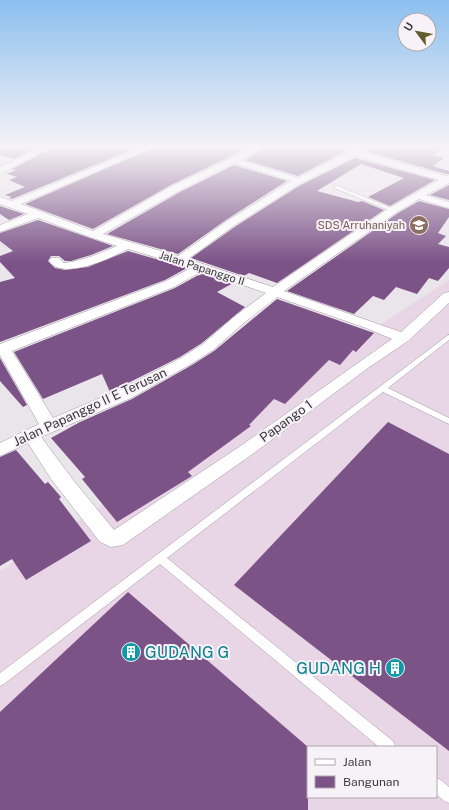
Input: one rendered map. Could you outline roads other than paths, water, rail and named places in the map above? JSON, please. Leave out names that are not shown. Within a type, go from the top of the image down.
[{"type":"street","points":[[13,204],[57,186]]},
{"type":"street","points":[[94,235],[181,186]]},
{"type":"street","points":[[180,260],[231,223],[291,186]]},
{"type":"street","name":"Jalan Papanggo II E Terusan","points":[[0,450],[31,434],[125,394],[186,361],[208,347],[240,319],[275,292],[393,210],[436,186]]},
{"type":"street","points":[[419,196],[449,205]]},
{"type":"street","name":"Jalan Papanggo II","points":[[0,200],[94,235],[180,260],[371,325],[403,338]]},
{"type":"street","points":[[0,228],[38,214]]},
{"type":"street","points":[[55,262],[63,266],[68,266],[105,256],[127,245]]},
{"type":"street","points":[[49,426],[1,349],[170,284],[201,267]]},
{"type":"street","name":"Papango 1","points":[[31,434],[48,463],[72,495],[107,536],[111,539],[116,539],[248,449],[363,364],[403,338],[449,296]]},
{"type":"lane","points":[[336,187],[393,210]]},
{"type":"lane","points":[[0,680],[161,559],[449,337]]},
{"type":"lane","points":[[382,388],[449,421]]},
{"type":"lane","points":[[161,559],[388,746]]},
{"type":"lane","points":[[437,787],[449,796]]},
{"type":"place","name":"SDS Arruhaniyah","points":[[419,225]]},
{"type":"place","name":"GUDANG G","points":[[131,652]]},
{"type":"place","name":"GUDANG H","points":[[395,668]]}]
